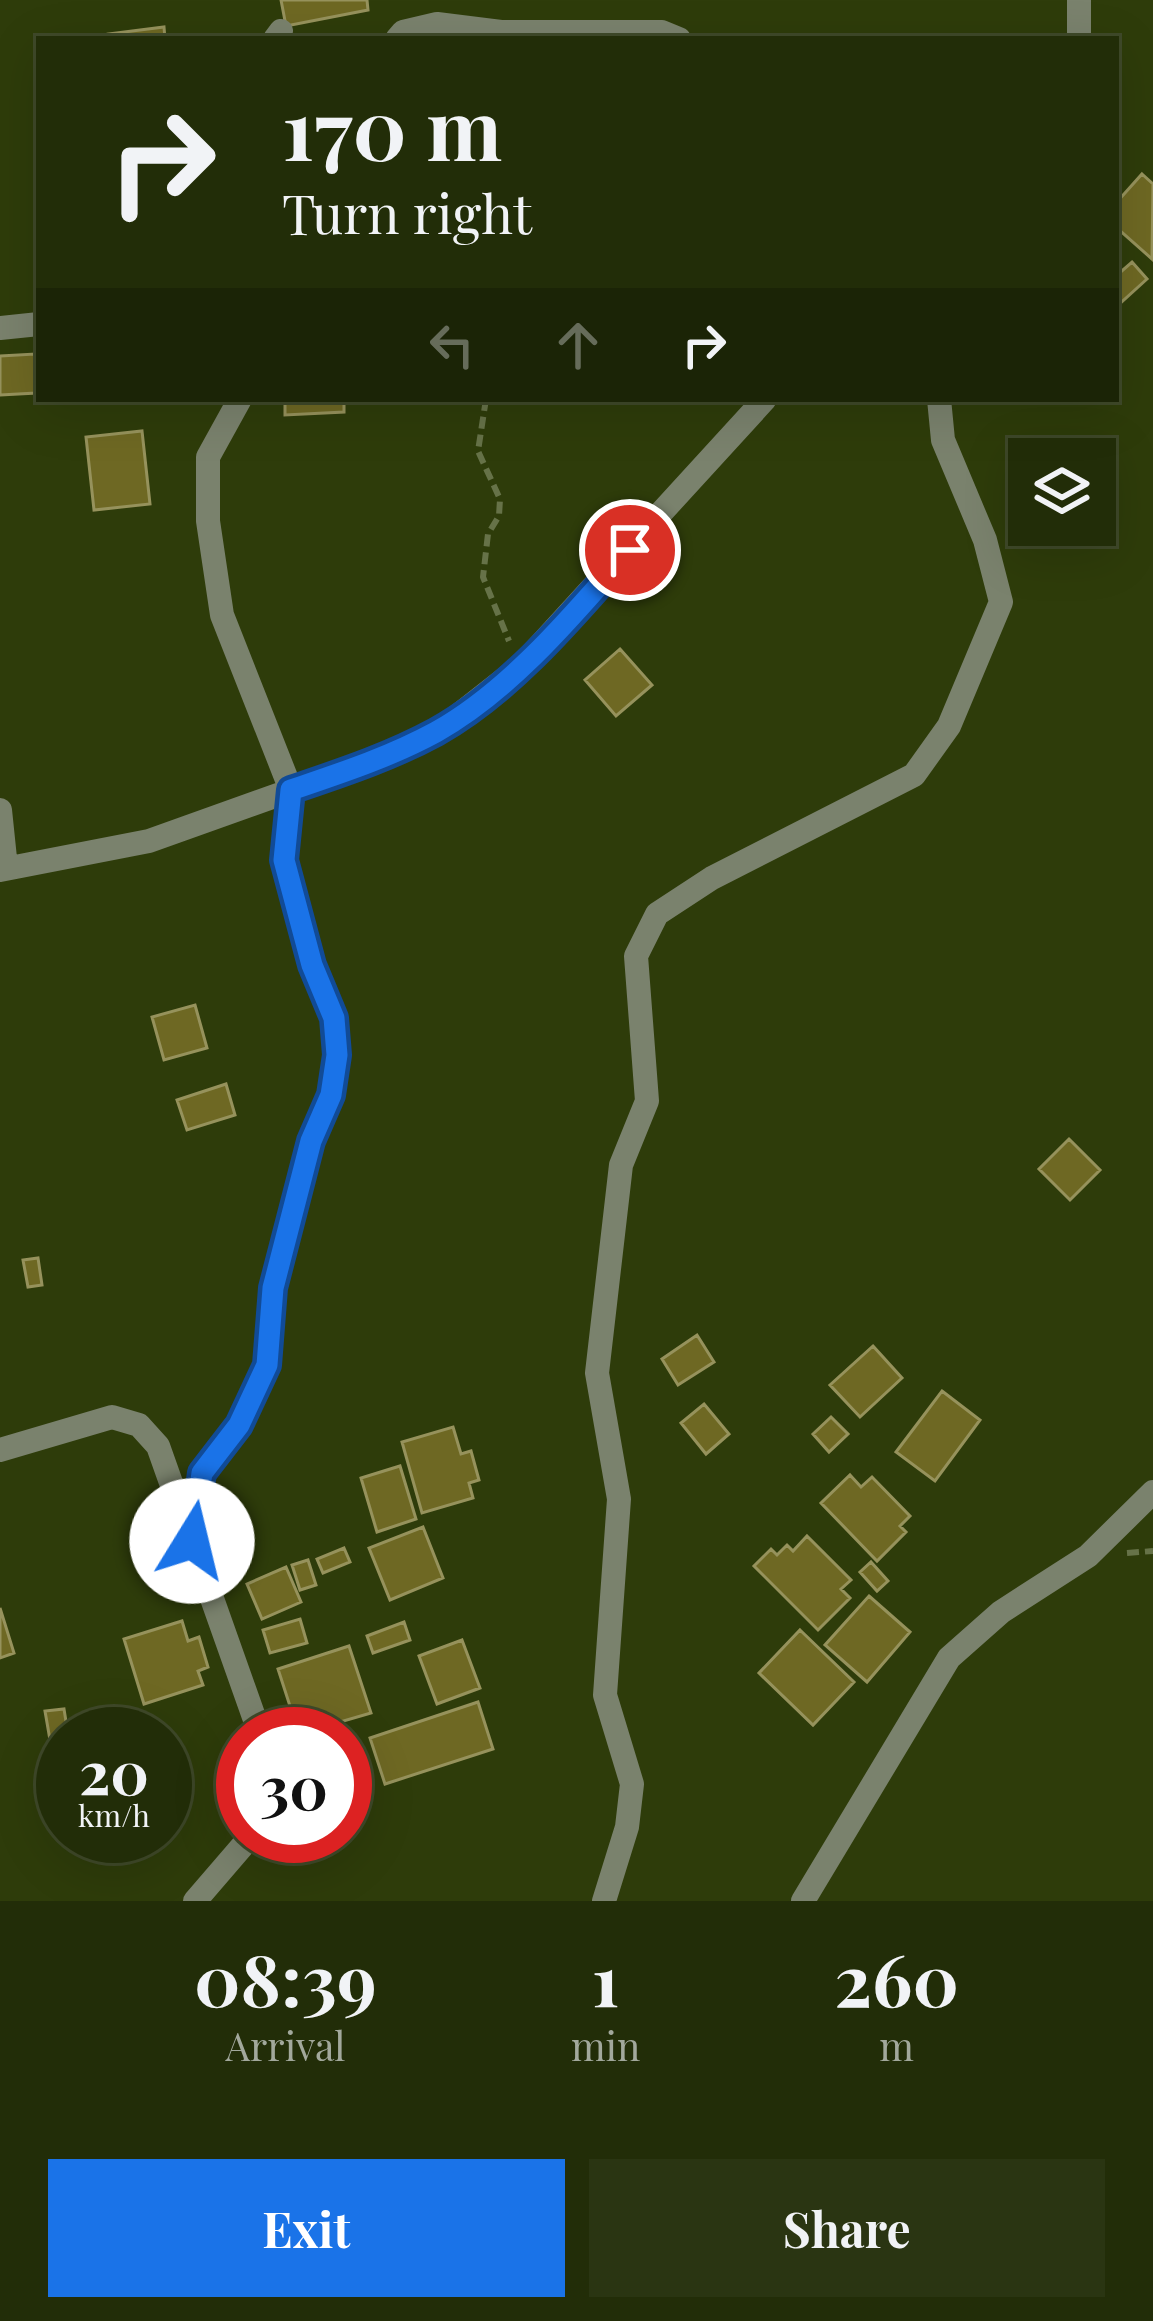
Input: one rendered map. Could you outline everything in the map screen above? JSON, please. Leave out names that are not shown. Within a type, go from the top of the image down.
[{"type":"street","points":[[1079,0],[1079,36]]},
{"type":"street","points":[[400,36],[437,24],[501,32],[662,32],[672,36]]},
{"type":"street","points":[[0,328],[36,324]]},
{"type":"street","points":[[192,1541],[202,1473],[239,1425],[267,1365],[273,1288],[311,1141],[331,1095],[337,1055],[334,1018],[312,965],[284,860],[291,790],[222,615],[208,521],[208,457],[238,402]]},
{"type":"street","points":[[0,810],[3,869],[149,841],[393,754],[442,729],[521,666],[762,402]]},
{"type":"street","points":[[604,1901],[627,1828],[632,1784],[605,1694],[619,1499],[597,1373],[621,1165],[646,1101],[636,956],[657,914],[712,878],[914,775],[950,726],[1001,602],[985,540],[943,440],[939,402]]},
{"type":"street","points":[[0,1450],[112,1418],[139,1425],[158,1446],[250,1707]]},
{"type":"street","points":[[803,1901],[949,1658],[1001,1612],[1088,1556],[1153,1492]]},
{"type":"street","points":[[194,1901],[227,1863]]},
{"type":"path","points":[[485,402],[478,451],[500,499],[500,516],[488,534],[483,578],[521,666]]},
{"type":"building","points":[[281,0],[367,0],[368,10],[286,26]]},
{"type":"building","points":[[164,27],[165,36],[108,36]]},
{"type":"building","points":[[1142,174],[1153,184],[1152,259],[1119,230],[1119,200]]},
{"type":"building","points":[[1132,262],[1147,279],[1119,304],[1119,273]]},
{"type":"building","points":[[35,354],[36,393],[0,395],[0,356]]},
{"type":"building","points":[[285,402],[344,402],[344,412],[285,415]]},
{"type":"building","points":[[142,431],[150,504],[94,510],[86,437]]},
{"type":"building","points":[[620,649],[652,685],[616,716],[585,680]]},
{"type":"building","points":[[195,1005],[207,1048],[164,1060],[152,1017]]},
{"type":"building","points":[[226,1084],[235,1115],[187,1130],[177,1100]]},
{"type":"building","points":[[1069,1139],[1100,1170],[1070,1200],[1039,1169]]},
{"type":"building","points":[[38,1258],[42,1285],[28,1287],[23,1260]]},
{"type":"building","points":[[697,1335],[714,1362],[678,1385],[662,1359]]},
{"type":"building","points":[[873,1346],[902,1378],[860,1417],[830,1385]]},
{"type":"building","points":[[942,1391],[980,1420],[935,1481],[896,1452]]},
{"type":"building","points":[[704,1404],[729,1434],[706,1454],[681,1423]]},
{"type":"building","points":[[831,1417],[848,1434],[829,1452],[813,1434]]},
{"type":"building","points":[[453,1427],[461,1454],[471,1451],[479,1480],[469,1483],[473,1498],[422,1513],[402,1442]]},
{"type":"building","points":[[400,1466],[416,1519],[377,1532],[361,1478]]},
{"type":"building","points":[[850,1475],[861,1487],[872,1477],[910,1516],[900,1526],[906,1532],[877,1561],[821,1503]]},
{"type":"building","points":[[423,1527],[443,1578],[390,1600],[369,1548]]},
{"type":"building","points":[[807,1536],[851,1580],[841,1589],[850,1598],[818,1630],[754,1566],[771,1549],[777,1555],[787,1545],[793,1551]]},
{"type":"building","points":[[344,1548],[350,1562],[323,1573],[317,1559]]},
{"type":"building","points":[[308,1560],[316,1585],[300,1590],[292,1565]]},
{"type":"building","points":[[871,1562],[888,1581],[877,1591],[860,1572]]},
{"type":"building","points":[[286,1567],[301,1602],[262,1619],[247,1584]]},
{"type":"building","points":[[869,1596],[910,1632],[867,1682],[825,1645]]},
{"type":"building","points":[[0,1608],[14,1653],[0,1658]]},
{"type":"building","points":[[300,1619],[307,1643],[270,1653],[263,1630]]},
{"type":"building","points":[[182,1621],[188,1641],[199,1637],[208,1667],[198,1671],[203,1685],[144,1704],[124,1639]]},
{"type":"building","points":[[404,1622],[410,1640],[373,1653],[367,1636]]},
{"type":"building","points":[[800,1630],[854,1682],[813,1725],[759,1673]]},
{"type":"building","points":[[462,1640],[480,1688],[437,1704],[419,1656]]},
{"type":"building","points":[[349,1646],[369,1707],[290,1707],[278,1669]]},
{"type":"building","points":[[478,1702],[493,1749],[385,1784],[372,1737]]},
{"type":"route","points":[[192,1541],[202,1473],[239,1425],[267,1365],[273,1288],[311,1141],[331,1095],[337,1055],[334,1018],[312,965],[284,860],[291,790],[393,754],[442,729],[521,666],[630,550]]}]
